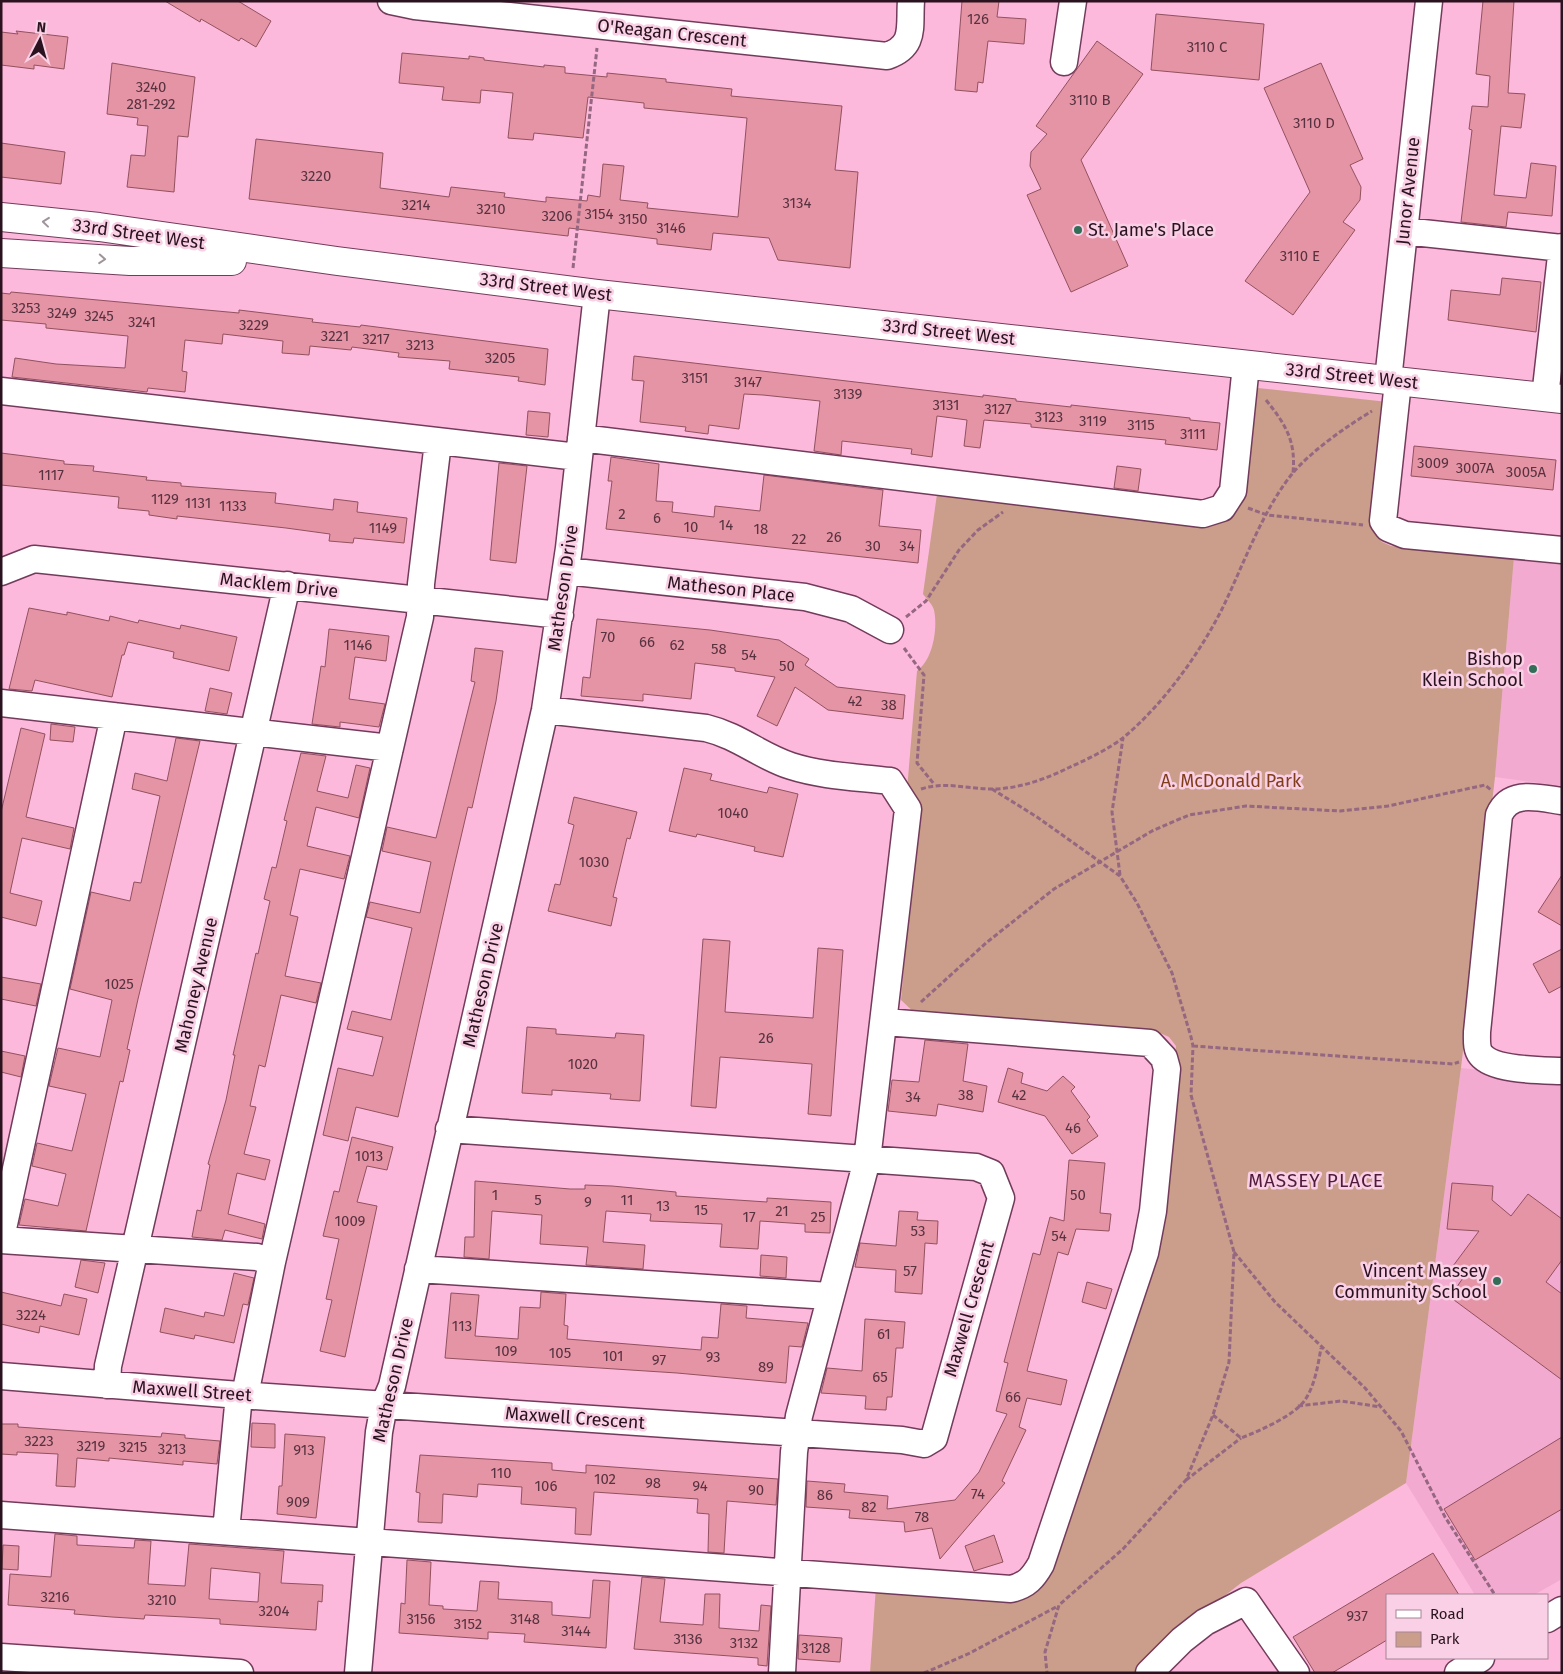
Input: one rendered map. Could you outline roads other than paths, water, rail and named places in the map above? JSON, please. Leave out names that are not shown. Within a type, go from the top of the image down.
[{"type":"main road","name":"33rd Street West","points":[[1,217],[99,227],[337,261],[571,291],[1554,398]]},
{"type":"main road","name":"33rd Street West","points":[[1,252],[130,261],[337,261]]},
{"type":"street","name":"O'Reagan Crescent","points":[[391,1],[415,6],[887,56],[899,52],[908,42],[911,1]]},
{"type":"street","points":[[1064,62],[1072,1]]},
{"type":"street","name":"Junor Avenue","points":[[1429,1],[1404,231],[1393,381],[1394,411],[1383,521],[1388,528],[1404,535],[1562,550]]},
{"type":"street","points":[[1404,231],[1562,247],[1554,398]]},
{"type":"street","name":"Matheson Drive","points":[[358,1673],[379,1432],[384,1405],[392,1386],[545,710],[566,571],[597,294]]},
{"type":"street","points":[[1,391],[438,442],[579,447],[1030,492],[1203,514],[1222,508],[1229,500],[1233,491],[1246,365]]},
{"type":"street","points":[[226,1531],[242,1395],[420,617],[420,600],[438,442]]},
{"type":"street","name":"Macklem Drive","points":[[1,572],[34,559],[560,615]]},
{"type":"street","name":"Matheson Place","points":[[566,571],[805,597],[851,609],[890,630]]},
{"type":"street","name":"Mahoney Avenue","points":[[107,1385],[108,1366],[137,1249],[287,585]]},
{"type":"street","points":[[1,703],[390,748]]},
{"type":"street","points":[[545,710],[714,730],[736,737],[774,759],[796,768],[890,781],[908,809],[892,1022],[867,1160],[829,1296],[797,1433],[782,1673]]},
{"type":"street","points":[[114,716],[1,1239],[256,1257],[272,1262]]},
{"type":"street","points":[[1562,801],[1524,797],[1507,802],[1499,815],[1476,1032],[1477,1045],[1481,1055],[1490,1062],[1501,1066],[1562,1071]]},
{"type":"street","points":[[1,1515],[1011,1588],[1029,1582],[1041,1564],[1140,1274],[1153,1211],[1167,1069],[1164,1058],[1150,1043],[892,1022]]},
{"type":"street","name":"Maxwell Crescent","points":[[384,1405],[902,1440],[924,1444],[934,1438],[1001,1198],[991,1173],[976,1167],[449,1129]]},
{"type":"street","points":[[418,1269],[829,1296]]},
{"type":"street","name":"Maxwell Street","points":[[1,1376],[384,1405]]},
{"type":"street","points":[[1149,1673],[1182,1640],[1205,1622],[1246,1602],[1296,1673]]},
{"type":"street","points":[[1548,1618],[1562,1610]]},
{"type":"street","points":[[1,1657],[79,1667],[240,1673]]},
{"type":"street","points":[[1458,1673],[1479,1659]]},
{"type":"place","name":"St. Jame's Place","points":[[1078,230]]},
{"type":"place","name":"Bishop Klein School","points":[[1533,669]]},
{"type":"place","name":"Vincent Massey Community School","points":[[1497,1281]]},
{"type":"district","name":"MASSEY PLACE","points":[[1316,1180]]},
{"type":"park label","name":"A. McDonald Park","points":[[1231,781]]}]
